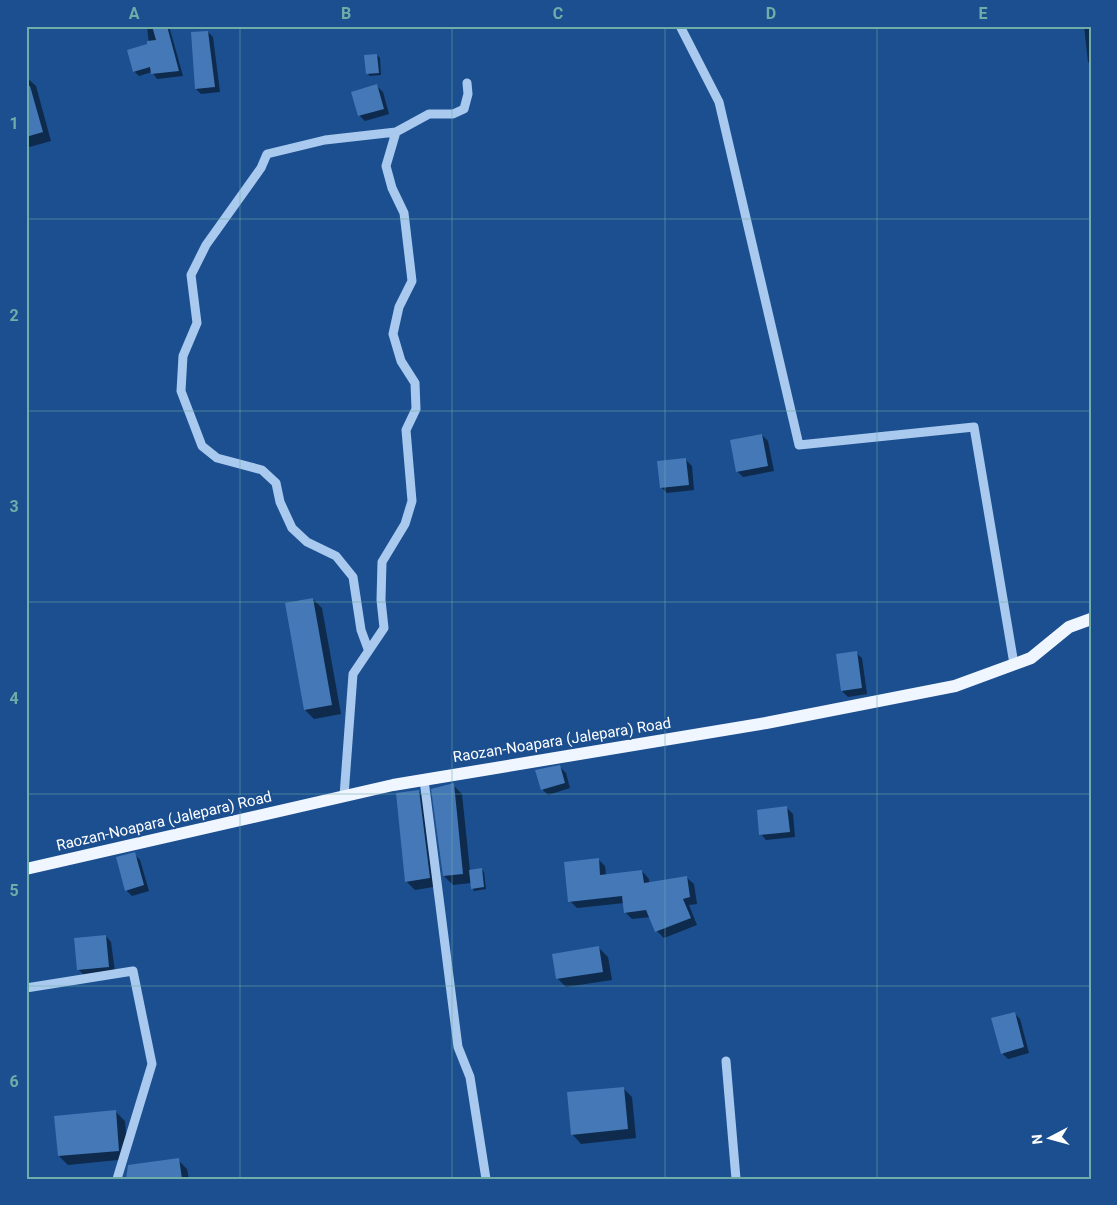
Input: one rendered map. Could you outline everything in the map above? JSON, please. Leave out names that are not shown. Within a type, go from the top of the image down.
[{"type":"main road","name":"Raozan-Noapara (Jalepara) Road","points":[[26,869],[344,796],[424,780],[766,723],[955,686],[1031,658],[1069,627],[1091,619]]},
{"type":"street","points":[[680,26],[719,102],[800,445],[974,427],[1014,664]]},
{"type":"street","points":[[368,649],[362,630],[353,576],[336,556],[306,542],[292,528],[280,502],[276,483],[262,470],[217,458],[202,446],[182,391],[183,356],[197,323],[191,275],[206,245],[261,168],[267,154],[325,140],[396,132],[429,114],[453,114],[464,109],[468,94],[467,83]]},
{"type":"street","points":[[344,796],[353,674],[368,649],[384,628],[381,600],[382,562],[405,524],[412,502],[406,430],[416,409],[415,383],[401,361],[393,334],[399,307],[412,281],[404,213],[392,188],[386,166],[396,132]]},
{"type":"street","points":[[424,780],[458,1047],[470,1077],[486,1179]]},
{"type":"street","points":[[26,988],[133,972],[152,1064],[117,1179]]},
{"type":"street","points":[[726,1062],[736,1179]]},
{"type":"building","points":[[152,26],[167,26],[179,71],[151,74],[150,67],[133,72],[127,50],[147,44],[147,41],[156,40]]},
{"type":"building","points":[[208,31],[215,87],[195,89],[191,32]]},
{"type":"building","points":[[377,54],[379,73],[366,74],[364,55]]},
{"type":"building","points":[[377,84],[384,109],[358,116],[351,92]]},
{"type":"building","points":[[26,86],[30,86],[43,132],[26,137]]},
{"type":"building","points":[[762,434],[768,466],[736,472],[730,440]]},
{"type":"building","points":[[686,458],[689,485],[660,488],[657,461]]},
{"type":"building","points":[[313,598],[332,705],[304,710],[285,603]]},
{"type":"building","points":[[857,651],[862,688],[841,691],[836,654]]},
{"type":"building","points":[[560,765],[565,783],[541,790],[535,770]]},
{"type":"building","points":[[454,783],[463,874],[443,876],[431,789]]},
{"type":"building","points":[[419,790],[430,878],[405,882],[396,793]]},
{"type":"building","points":[[787,806],[790,832],[759,835],[757,810]]},
{"type":"building","points":[[135,852],[144,885],[125,891],[116,857]]},
{"type":"building","points":[[599,858],[600,875],[642,870],[644,883],[687,876],[690,897],[683,899],[691,918],[655,932],[646,910],[624,913],[622,896],[568,902],[564,862]]},
{"type":"building","points":[[482,868],[484,887],[471,889],[469,870]]},
{"type":"building","points":[[106,935],[109,967],[77,970],[74,938]]},
{"type":"building","points":[[599,946],[603,972],[556,979],[552,954]]},
{"type":"building","points":[[1015,1012],[1024,1047],[1001,1054],[991,1018]]},
{"type":"building","points":[[624,1087],[628,1129],[571,1135],[567,1092]]},
{"type":"building","points":[[116,1110],[119,1151],[58,1156],[54,1116]]},
{"type":"building","points":[[179,1158],[182,1179],[126,1179],[128,1165]]}]
